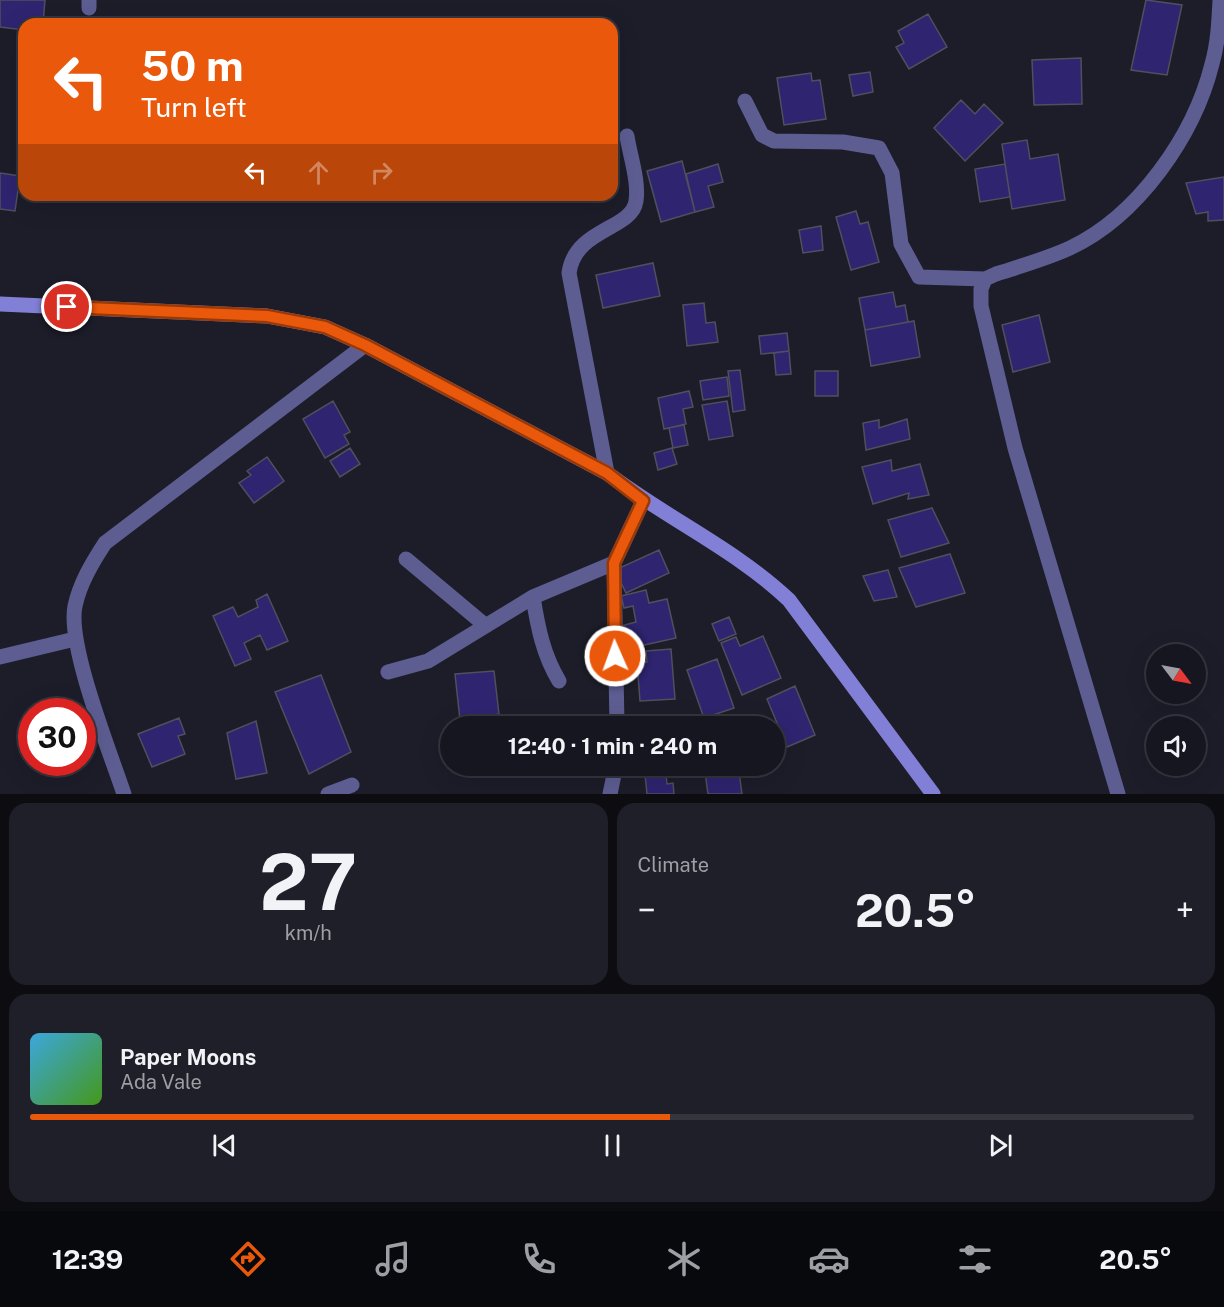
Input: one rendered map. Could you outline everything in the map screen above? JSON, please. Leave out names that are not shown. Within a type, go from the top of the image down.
[{"type":"street","points":[[745,101],[762,135],[774,141],[843,142],[879,148],[892,173],[901,244],[919,277],[986,279],[1072,247],[1114,219],[1152,183],[1182,135],[1201,96],[1212,64],[1220,0]]},
{"type":"street","points":[[607,473],[569,273],[571,260],[578,248],[630,214],[636,204],[637,193],[627,136]]},
{"type":"street","points":[[986,279],[981,290],[981,306],[1005,408],[1118,794]]},
{"type":"street","points":[[0,304],[267,316],[325,327],[365,345],[607,473],[643,501],[738,558],[789,600],[933,794]]},
{"type":"street","points":[[124,794],[75,639],[75,607],[88,569],[105,543],[365,345]]},
{"type":"street","points":[[617,716],[614,563],[643,501]]},
{"type":"street","points":[[406,559],[486,626]]},
{"type":"street","points":[[388,672],[428,661],[533,597],[614,563]]},
{"type":"street","points":[[533,597],[539,637],[546,658],[559,681]]},
{"type":"street","points":[[0,657],[75,639]]},
{"type":"street","points":[[610,794],[614,776]]},
{"type":"street","points":[[328,794],[352,785]]},
{"type":"building","points":[[0,0],[45,0],[44,18],[18,18],[18,29],[0,27]]},
{"type":"building","points":[[1146,0],[1182,5],[1167,75],[1131,70]]},
{"type":"building","points":[[928,14],[947,47],[909,69],[896,47],[904,43],[898,31]]},
{"type":"building","points":[[1081,58],[1082,104],[1034,105],[1032,60]]},
{"type":"building","points":[[870,72],[873,92],[853,96],[849,75]]},
{"type":"building","points":[[811,73],[812,81],[820,80],[826,119],[784,125],[777,78]]},
{"type":"building","points":[[961,100],[975,114],[984,104],[1003,123],[965,161],[934,128]]},
{"type":"building","points":[[1027,140],[1030,159],[1058,154],[1065,200],[1012,209],[1002,144]]},
{"type":"building","points":[[682,161],[695,212],[661,222],[647,171]]},
{"type":"building","points":[[718,164],[723,182],[708,186],[714,207],[695,212],[686,174]]},
{"type":"building","points":[[1005,164],[1010,197],[980,202],[975,169]]},
{"type":"building","points":[[0,173],[18,176],[15,211],[0,209]]},
{"type":"building","points":[[1224,177],[1224,220],[1208,221],[1208,212],[1196,214],[1186,183]]},
{"type":"building","points":[[856,211],[860,224],[868,222],[879,262],[851,270],[836,217]]},
{"type":"building","points":[[821,226],[823,250],[803,253],[799,230]]},
{"type":"building","points":[[653,263],[660,296],[603,308],[596,275]]},
{"type":"building","points":[[893,292],[896,307],[905,305],[908,322],[865,330],[859,298]]},
{"type":"building","points":[[704,303],[706,323],[715,322],[718,342],[687,346],[683,305]]},
{"type":"building","points":[[1039,315],[1050,362],[1013,372],[1002,325]]},
{"type":"building","points":[[914,321],[920,357],[871,366],[865,330]]},
{"type":"building","points":[[787,333],[789,351],[761,354],[759,336]]},
{"type":"building","points":[[789,351],[791,374],[776,375],[774,353]]},
{"type":"building","points":[[740,370],[745,410],[733,412],[728,371]]},
{"type":"building","points":[[815,371],[838,371],[838,396],[815,396]]},
{"type":"building","points":[[727,377],[729,396],[703,400],[700,381]]},
{"type":"building","points":[[689,391],[693,407],[683,409],[686,424],[664,429],[658,398]]},
{"type":"building","points":[[333,401],[350,432],[344,435],[349,444],[325,458],[303,419]]},
{"type":"building","points":[[727,401],[733,436],[709,440],[702,405]]},
{"type":"building","points":[[907,419],[910,439],[866,450],[863,423],[879,420],[879,428]]},
{"type":"building","points":[[684,425],[688,445],[673,448],[669,428]]},
{"type":"building","points":[[350,448],[360,464],[340,477],[330,461]]},
{"type":"building","points":[[672,448],[677,464],[658,470],[654,453]]},
{"type":"building","points":[[267,457],[284,481],[254,503],[239,483],[251,475],[247,471]]},
{"type":"building","points":[[891,460],[892,471],[920,464],[929,495],[908,499],[909,493],[873,504],[862,467]]},
{"type":"building","points":[[932,508],[949,543],[901,557],[888,520]]},
{"type":"building","points":[[659,550],[669,573],[626,593],[615,570]]},
{"type":"building","points":[[950,554],[965,593],[916,607],[899,568]]},
{"type":"building","points":[[888,570],[897,597],[874,601],[863,576]]},
{"type":"building","points":[[646,590],[649,603],[667,599],[676,638],[626,649],[621,626],[636,622],[633,606],[624,608],[621,596]]},
{"type":"building","points":[[267,594],[288,641],[267,650],[260,635],[244,643],[251,659],[235,666],[213,616],[233,607],[238,617],[258,607],[256,600]]},
{"type":"building","points":[[729,617],[736,634],[719,641],[712,624]]},
{"type":"building","points":[[763,636],[781,678],[742,695],[721,643],[736,637],[740,646]]},
{"type":"building","points":[[671,649],[675,699],[640,701],[637,662],[647,662],[646,651]]},
{"type":"building","points":[[717,659],[734,708],[703,716],[687,670]]},
{"type":"building","points":[[494,671],[499,714],[460,716],[455,674]]},
{"type":"building","points":[[321,675],[351,752],[309,774],[275,692]]},
{"type":"building","points":[[795,686],[815,735],[787,747],[785,716],[774,716],[767,699]]},
{"type":"building","points":[[179,718],[185,734],[178,736],[185,754],[152,767],[138,734]]},
{"type":"building","points":[[256,721],[267,773],[236,779],[227,733]]},
{"type":"building","points":[[645,776],[666,776],[667,784],[673,783],[674,794],[647,794]]},
{"type":"building","points":[[706,776],[740,776],[742,794],[708,794]]},
{"type":"route","points":[[67,307],[267,316],[325,327],[365,345],[607,473],[643,501],[614,563],[612,586],[615,656]]}]
